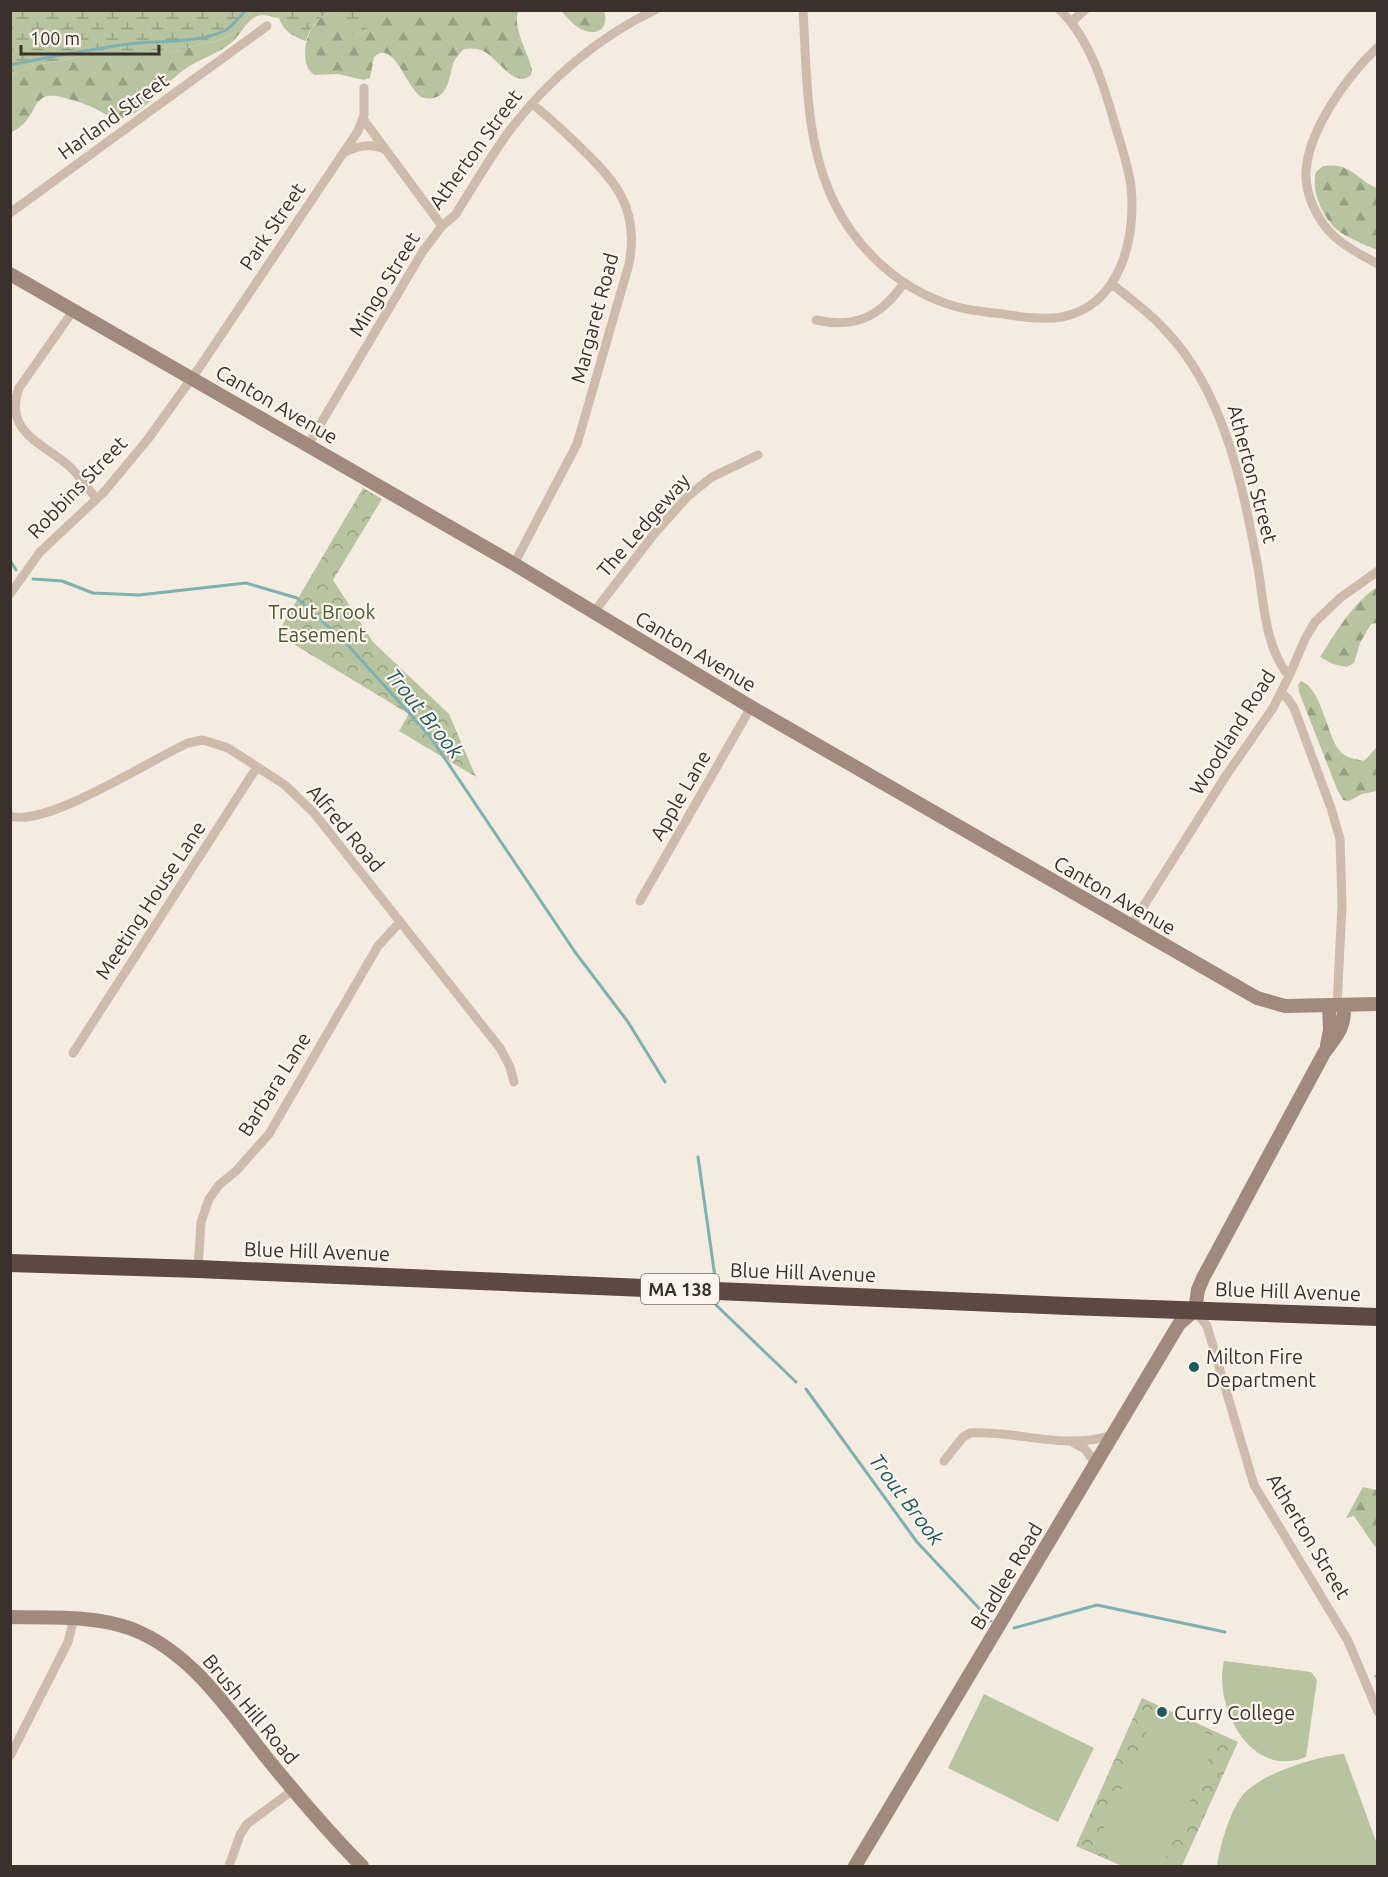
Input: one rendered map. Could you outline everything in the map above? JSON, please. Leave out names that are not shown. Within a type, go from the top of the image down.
[{"type":"highway","name":"Blue Hill Avenue","points":[[10,1263],[1377,1317]]},
{"type":"main road","name":"Canton Avenue","points":[[10,274],[514,564],[751,707],[1264,1001],[1285,1006],[1377,1004]]},
{"type":"main road","points":[[1195,1310],[1198,1290],[1203,1278],[1324,1053],[1342,1028],[1345,1020],[1337,1006]]},
{"type":"main road","name":"Bradlee Road","points":[[855,1866],[1179,1324],[1195,1310]]},
{"type":"main road","name":"Brush Hill Road","points":[[10,1617],[74,1618],[106,1622],[131,1629],[157,1641],[176,1654],[211,1688],[293,1790],[362,1866]]},
{"type":"street","name":"Atherton Street","points":[[442,226],[455,215],[506,136],[532,104],[582,56],[627,25],[655,10]]},
{"type":"street","points":[[803,10],[811,131],[815,151],[839,212],[851,230],[880,264],[904,283],[937,300],[963,308],[1040,318],[1055,318],[1077,312],[1096,301],[1112,284],[1120,269],[1131,212],[1130,180],[1104,91],[1088,51],[1071,22],[1060,10]]},
{"type":"street","points":[[1071,22],[1084,10]]},
{"type":"street","name":"Harland Street","points":[[10,213],[267,26]]},
{"type":"street","points":[[1377,47],[1347,82],[1323,119],[1308,158],[1306,179],[1311,201],[1329,232],[1346,246],[1377,264]]},
{"type":"street","name":"Park Street","points":[[192,377],[358,131],[363,119],[364,88]]},
{"type":"street","name":"Margaret Road","points":[[514,564],[567,464],[580,434],[632,247],[629,213],[613,181],[579,146],[532,104]]},
{"type":"street","name":"Mingo Street","points":[[308,446],[420,256],[442,226],[363,119]]},
{"type":"street","points":[[343,153],[358,146],[368,145],[386,150]]},
{"type":"street","points":[[816,320],[842,324],[870,316],[888,304],[904,283]]},
{"type":"street","name":"Atherton Street","points":[[1112,284],[1164,329],[1186,355],[1210,395],[1228,441],[1249,519],[1273,645],[1289,676]]},
{"type":"street","points":[[73,311],[19,388],[16,397],[16,414],[27,434],[69,466],[96,498]]},
{"type":"street","name":"Robbins Street","points":[[10,594],[40,552],[96,498],[140,450],[192,377]]},
{"type":"street","name":"The Ledgeway","points":[[594,612],[654,534],[688,496],[719,473],[758,455]]},
{"type":"street","name":"Woodland Road","points":[[1131,926],[1225,777],[1282,693],[1305,639],[1315,622],[1340,598],[1377,571]]},
{"type":"street","points":[[1282,693],[1294,708],[1340,838],[1342,905],[1337,1006]]},
{"type":"street","name":"Apple Lane","points":[[640,901],[751,707]]},
{"type":"street","name":"Alfred Road","points":[[10,816],[27,818],[50,812],[198,740],[221,745],[285,785],[306,804],[504,1054],[514,1082]]},
{"type":"street","name":"Meeting House Lane","points":[[73,1053],[257,767]]},
{"type":"street","name":"Barbara Lane","points":[[198,1269],[201,1222],[209,1198],[269,1134],[378,946],[400,922]]},
{"type":"street","name":"Atherton Street","points":[[1195,1310],[1207,1326],[1246,1465],[1256,1491],[1348,1641],[1365,1677],[1377,1712]]},
{"type":"street","points":[[944,1461],[963,1437],[970,1433],[1068,1442],[1095,1440],[1113,1435]]},
{"type":"street","points":[[1068,1442],[1085,1449],[1095,1463]]},
{"type":"street","points":[[10,1756],[68,1642],[74,1618]]},
{"type":"street","points":[[229,1866],[240,1835],[247,1824],[293,1790]]},
{"type":"green space","points":[[11,10],[253,11],[233,33],[216,42],[203,43],[172,53],[110,52],[83,56],[31,66],[11,74]]},
{"type":"green space","points":[[519,10],[517,23],[532,69],[531,75],[525,79],[512,76],[489,54],[481,50],[464,49],[453,64],[446,88],[442,93],[438,97],[424,98],[412,88],[395,60],[388,55],[382,53],[374,57],[370,78],[364,80],[338,74],[314,75],[308,67],[305,56],[306,44],[316,23],[323,16],[331,14],[340,17],[351,32],[360,35],[366,32],[366,11]]},
{"type":"green space","points":[[253,11],[291,11],[279,18],[263,15],[253,18],[232,42],[185,69],[137,112],[129,116],[119,119],[79,102],[58,96],[48,96],[38,102],[25,123],[11,132],[11,74],[31,66],[83,56],[110,52],[172,53],[203,43],[216,42],[233,33]]},
{"type":"green space","points":[[291,11],[366,11],[365,32],[360,36],[355,35],[339,17],[328,14],[318,20],[306,41],[290,33],[281,23],[279,18]]},
{"type":"green space","points":[[561,11],[604,11],[605,23],[596,32],[585,31]]},
{"type":"green space","points":[[1323,166],[1344,168],[1377,188],[1377,250],[1339,232],[1325,216],[1318,202],[1315,186],[1316,172]]},
{"type":"green space","name":"Trout Brook Easement","points":[[363,488],[382,499],[333,580],[373,642],[449,714],[476,777],[399,731],[409,714],[277,634]]},
{"type":"green space","points":[[1377,587],[1377,623],[1371,624],[1360,643],[1354,663],[1347,667],[1333,664],[1320,657],[1352,610]]},
{"type":"green space","points":[[1301,681],[1314,693],[1319,702],[1334,742],[1341,753],[1364,761],[1377,747],[1377,791],[1362,794],[1349,801],[1343,800],[1299,692],[1298,685]]},
{"type":"green space","points":[[1363,1487],[1377,1490],[1378,1546],[1375,1547],[1354,1516],[1346,1518]]},
{"type":"green space","points":[[1224,1661],[1311,1672],[1317,1680],[1306,1757],[1286,1761],[1268,1758],[1253,1749],[1240,1735],[1224,1699],[1222,1679]]},
{"type":"green space","points":[[984,1694],[1094,1748],[1058,1822],[948,1768]]},
{"type":"green space","points":[[1142,1698],[1238,1742],[1182,1866],[1122,1866],[1076,1846]]},
{"type":"green space","points":[[1156,1711],[1218,1738],[1162,1866],[1133,1866],[1094,1850]]},
{"type":"green space","points":[[1344,1754],[1377,1844],[1377,1866],[1217,1866],[1229,1820],[1237,1803],[1250,1788],[1261,1780],[1304,1762]]},
{"type":"waterway","points":[[10,65],[115,46],[203,38],[226,30],[246,10]]},
{"type":"waterway","name":"Trout Brook","points":[[10,560],[16,570]]},
{"type":"waterway","name":"Trout Brook","points":[[33,579],[62,581],[93,593],[139,595],[246,583],[297,598],[345,642],[429,735],[575,952],[628,1022],[665,1082]]},
{"type":"waterway","name":"Trout Brook","points":[[698,1157],[715,1277]]},
{"type":"waterway","name":"Trout Brook","points":[[716,1305],[796,1382]]},
{"type":"waterway","name":"Trout Brook","points":[[806,1389],[917,1542],[991,1621]]},
{"type":"waterway","name":"Trout Brook","points":[[1014,1628],[1097,1605],[1225,1632]]},
{"type":"place","name":"Milton Fire Department","points":[[1194,1367]]},
{"type":"place","name":"Curry College","points":[[1162,1712]]}]
